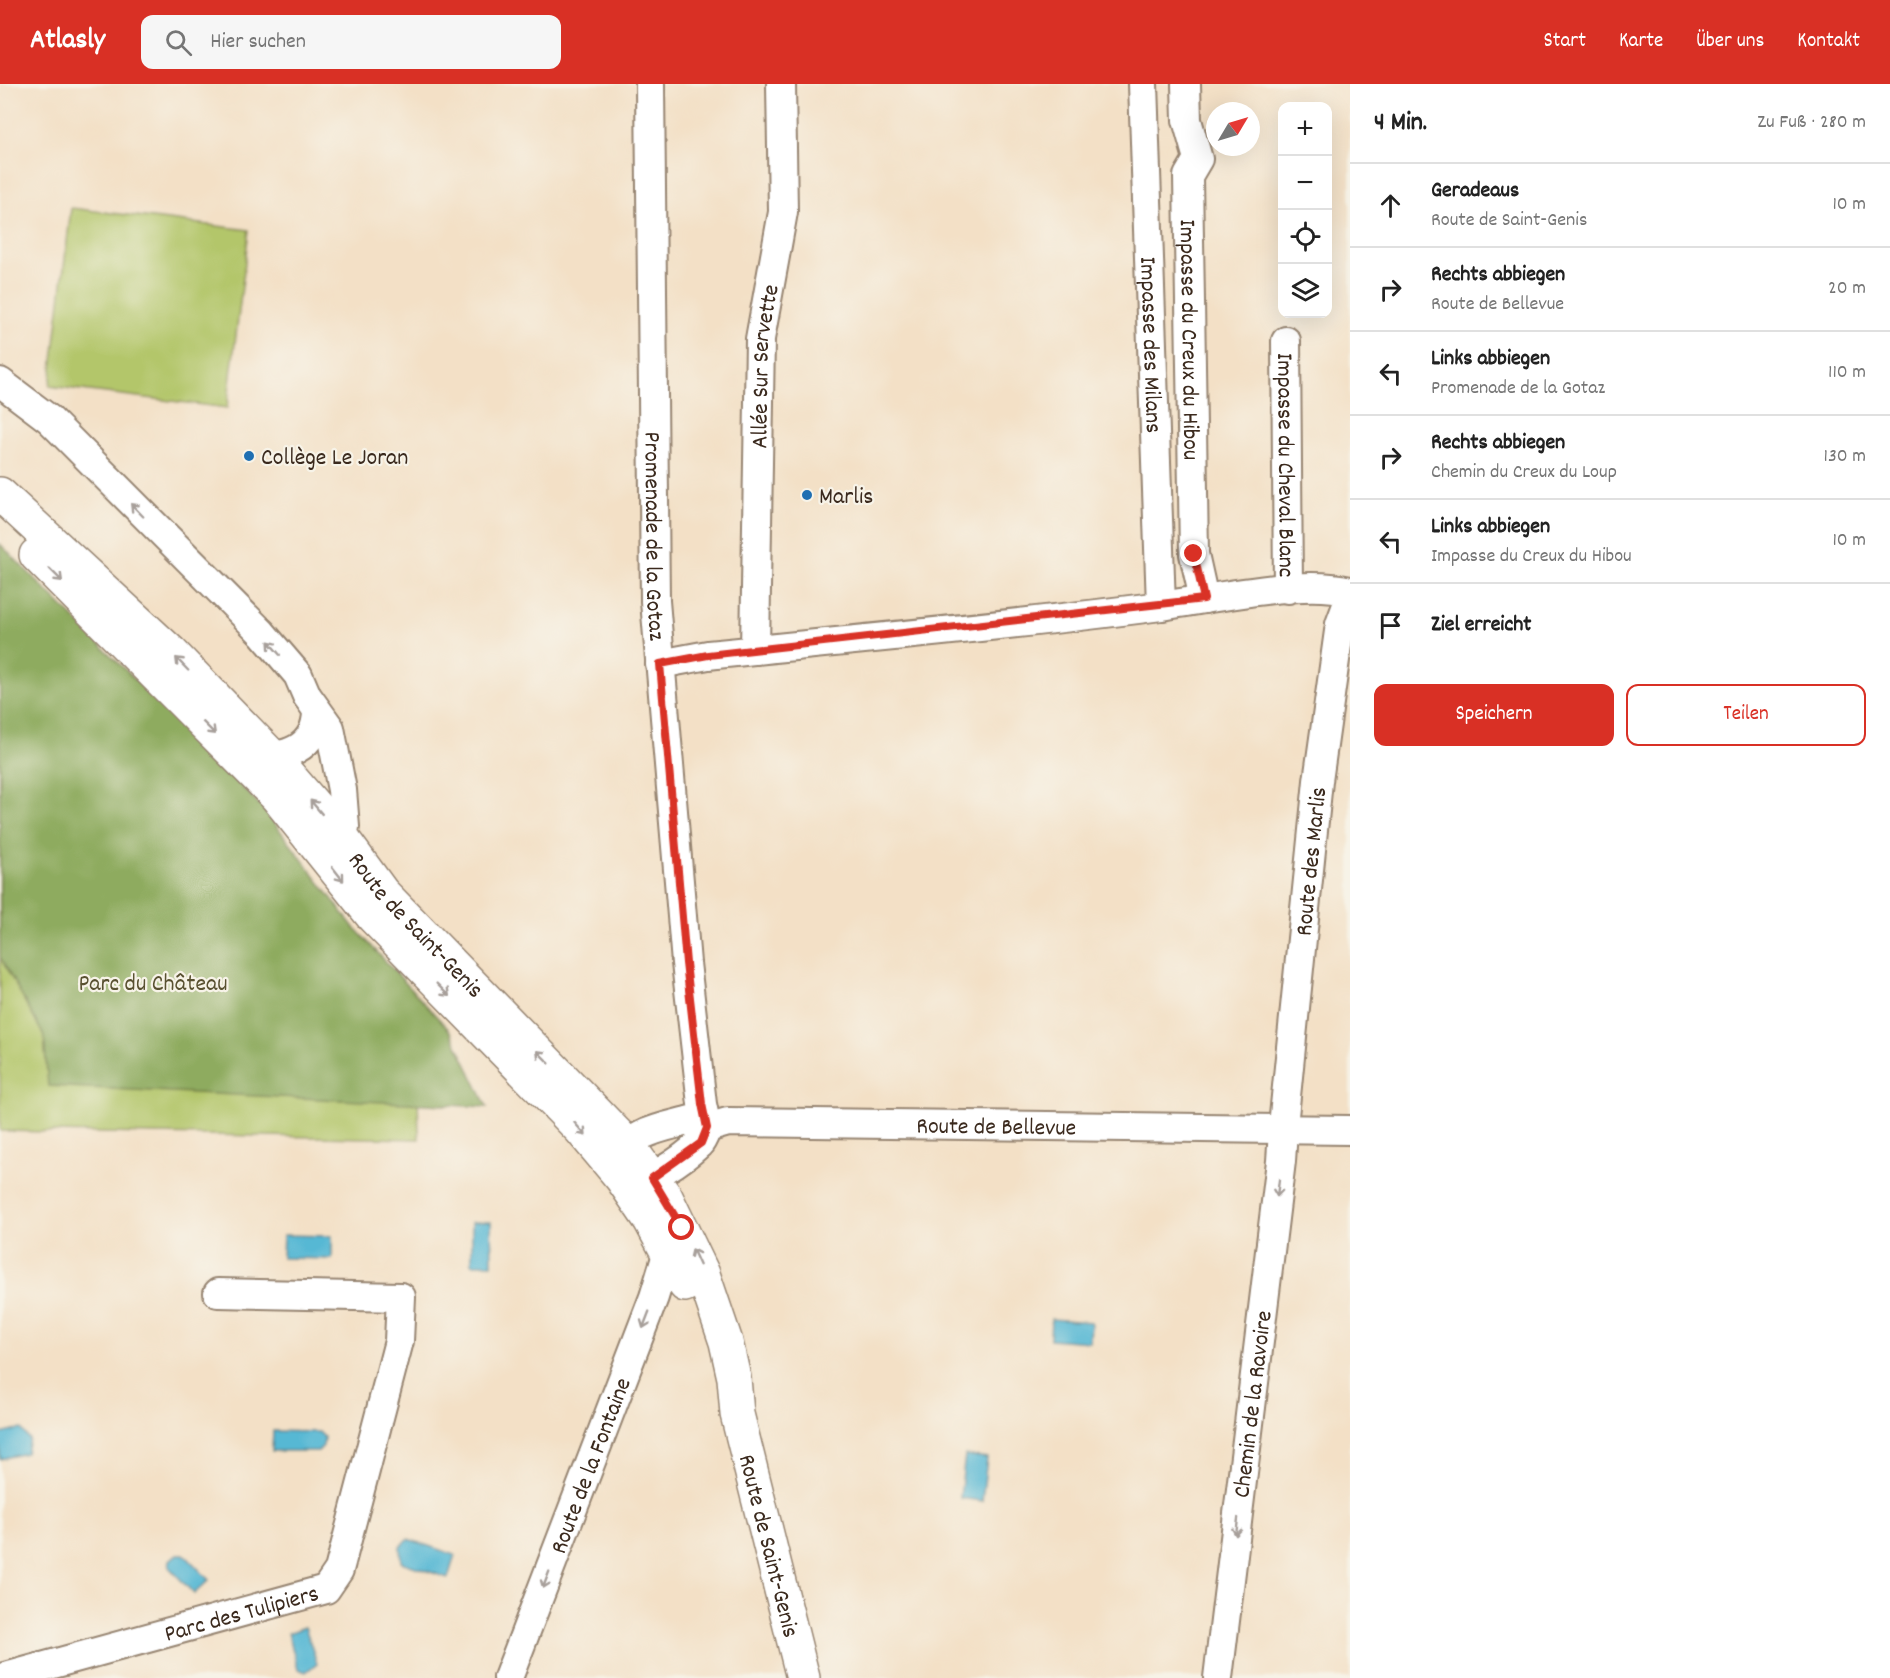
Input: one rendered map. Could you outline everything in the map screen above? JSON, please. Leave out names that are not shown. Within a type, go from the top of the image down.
[{"type":"main road","name":"Route de Saint-Genis","points":[[0,494],[171,652],[273,757],[341,836],[382,892],[629,1168],[699,1316],[721,1385],[737,1414]]},
{"type":"main road","name":"Route de Saint-Genis","points":[[0,519],[276,796],[373,917],[560,1107],[629,1168],[666,1197],[695,1255],[718,1313],[734,1378],[737,1414],[803,1678]]},
{"type":"street","name":"Promenade de la Gotaz","points":[[650,84],[655,601],[686,963],[702,1104],[707,1128]]},
{"type":"street","name":"Allée Sur Servette","points":[[755,650],[760,339],[783,212],[782,84]]},
{"type":"street","name":"Impasse des Milans","points":[[1143,84],[1161,606]]},
{"type":"street","name":"Impasse du Creux du Hibou","points":[[1186,84],[1187,120],[1198,159],[1188,176],[1194,554],[1204,599]]},
{"type":"street","name":"Impasse du Cheval Blanc","points":[[1286,341],[1288,589]]},
{"type":"street","points":[[0,382],[49,419],[262,633],[297,675],[317,712],[330,728],[337,757],[345,827],[341,836]]},
{"type":"street","points":[[660,664],[755,650],[1161,606],[1288,589],[1332,586],[1350,591]]},
{"type":"street","name":"Route des Marlis","points":[[1283,1130],[1318,781],[1340,624],[1350,597]]},
{"type":"street","points":[[239,759],[286,755],[303,746],[317,725],[317,712]]},
{"type":"street","name":"Route de Bellevue","points":[[629,1168],[645,1133],[691,1120],[707,1128],[739,1122],[1350,1130]]},
{"type":"street","points":[[629,1168],[701,1143],[707,1128]]},
{"type":"street","name":"Chemin de la Ravoire","points":[[1218,1678],[1283,1130]]},
{"type":"street","name":"Route de la Fontaine","points":[[508,1678],[654,1297],[668,1251]]},
{"type":"street","name":"Parc des Tulipiers","points":[[2,1678],[326,1589],[339,1570],[399,1341],[401,1297],[218,1293]]},
{"type":"green space","points":[[71,208],[249,230],[227,408],[50,386]]},
{"type":"green space","name":"Parc du Château","points":[[0,544],[263,808],[352,925],[451,1032],[487,1107],[48,1086],[44,1036],[0,957]]},
{"type":"green space","name":"Parc du Château","points":[[0,578],[417,1051],[419,1139],[0,1131]]},
{"type":"water","points":[[472,1222],[491,1222],[492,1264],[472,1264]]},
{"type":"water","points":[[283,1235],[332,1236],[332,1259],[282,1258]]},
{"type":"water","points":[[1051,1319],[1091,1322],[1090,1342],[1050,1339]]},
{"type":"water","points":[[21,1429],[29,1439],[26,1453],[0,1459],[0,1434]]},
{"type":"water","points":[[273,1431],[319,1432],[324,1437],[323,1446],[318,1451],[272,1451]]},
{"type":"water","points":[[965,1455],[987,1458],[982,1501],[960,1498]]},
{"type":"water","points":[[408,1539],[455,1555],[448,1578],[401,1562],[400,1547]]},
{"type":"water","points":[[177,1554],[184,1554],[209,1580],[194,1594],[169,1567],[170,1560]]},
{"type":"water","points":[[305,1627],[317,1663],[306,1672],[298,1669],[288,1633]]},
{"type":"place","name":"Collège Le Joran","points":[[249,456]]},
{"type":"place","name":"Marlis","points":[[807,495]]},
{"type":"route","points":[[682,1228],[666,1197],[652,1178],[701,1143],[707,1128],[702,1104],[686,963],[660,664],[708,655],[1161,606],[1204,599],[1194,554]]}]
